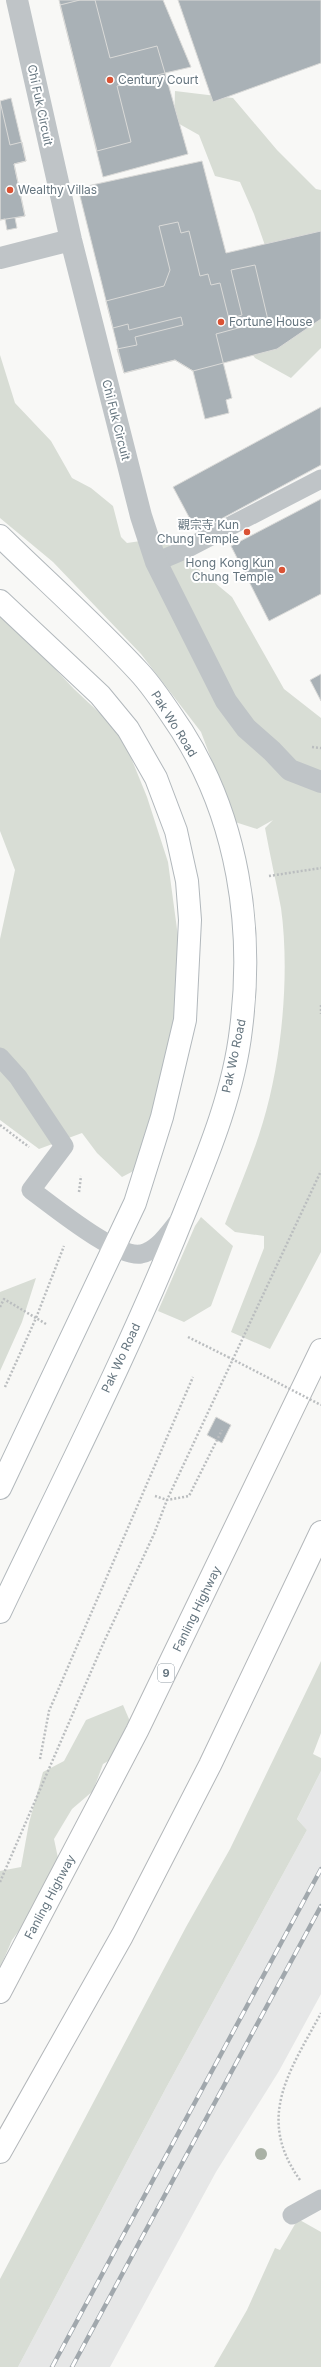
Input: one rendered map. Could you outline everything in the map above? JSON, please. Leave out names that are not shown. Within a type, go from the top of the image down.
[{"type":"main road","name":"Pak Wo Road","points":[[0,536],[141,674],[183,733],[208,781],[228,830],[238,875],[244,930],[246,980],[241,1032],[228,1091],[184,1216],[156,1283],[0,1612]]},
{"type":"main road","points":[[0,601],[100,695],[128,729],[156,778],[176,831],[187,881],[190,920],[185,1020],[162,1117],[137,1197],[0,1488]]},
{"type":"main road","name":"Fanling Highway","points":[[0,1992],[137,1731],[321,1350]]},
{"type":"main road","points":[[0,2152],[122,1936],[202,1779],[321,1532]]},
{"type":"street","name":"Chi Fuk Circuit","points":[[17,0],[71,240],[141,516],[156,562],[226,701],[246,728],[290,770],[321,782]]},
{"type":"street","points":[[0,258],[71,240]]},
{"type":"lane","points":[[156,562],[182,551],[321,479]]},
{"type":"lane","points":[[290,770],[321,772]]},
{"type":"lane","points":[[0,1057],[18,1077],[64,1146],[31,1190],[74,1221],[114,1247],[128,1254],[141,1254],[151,1250],[165,1238],[184,1216]]},
{"type":"lane","points":[[292,2215],[318,2200]]},
{"type":"path","points":[[269,876],[321,868],[321,871]]},
{"type":"path","points":[[321,1005],[321,1014]]},
{"type":"path","points":[[0,1882],[103,1644],[154,1534],[167,1500],[321,1171]]},
{"type":"path","points":[[5,1387],[36,1318],[74,1221],[81,1176]]},
{"type":"path","points":[[0,1307],[4,1300],[50,1326]]},
{"type":"path","points":[[188,1337],[321,1405]]},
{"type":"path","points":[[40,1759],[49,1711],[193,1377]]},
{"type":"path","points":[[156,1496],[167,1500],[189,1496],[222,1430]]},
{"type":"path","points":[[318,2200],[294,2171],[279,2136],[279,2108],[284,2083],[321,2013]]},
{"type":"shaded area","points":[[175,91],[233,98],[277,150],[316,189],[321,190],[321,348],[291,378],[255,358],[246,345],[275,274],[254,214],[240,182],[215,176],[199,135],[174,121]]},
{"type":"shaded area","points":[[0,355],[15,403],[51,441],[72,478],[91,488],[113,506],[121,537],[127,543],[161,538],[232,597],[284,689],[321,718],[321,1252],[270,1349],[231,1332],[264,1248],[264,1236],[235,1232],[225,1224],[263,1122],[270,1097],[279,1044],[285,960],[281,908],[265,828],[273,820],[257,829],[235,822],[201,732],[141,654],[53,562],[0,518]]},
{"type":"shaded area","points":[[0,616],[23,635],[74,689],[121,733],[147,797],[168,862],[179,944],[180,988],[161,1087],[147,1126],[147,1164],[122,1177],[97,1153],[82,1133],[39,1149],[0,1120],[0,939],[15,870],[0,831]]},
{"type":"shaded area","points":[[201,1217],[233,1246],[211,1306],[184,1322],[158,1311],[195,1226]]},
{"type":"shaded area","points":[[36,1278],[22,1322],[0,1371],[0,1292]]},
{"type":"shaded area","points":[[321,1661],[321,1733],[313,1754],[321,1758],[321,1771],[297,1819],[307,1830],[166,2088],[18,2367],[0,2367],[0,2279],[186,1927],[230,1849]]},
{"type":"shaded area","points":[[123,1705],[132,1726],[124,1752],[103,1764],[93,1791],[72,1809],[54,1839],[58,1858],[57,1880],[12,1940],[0,1968],[0,1871],[21,1867],[29,1823],[43,1772],[64,1761],[86,1720]]},
{"type":"shaded area","points":[[321,1771],[321,1994],[279,2071],[216,2172],[110,2367],[18,2367],[166,2088],[307,1830],[297,1819]]},
{"type":"shaded area","points":[[298,2219],[321,2232],[321,2367],[214,2367],[247,2310],[275,2248],[280,2250]]},
{"type":"building","points":[[59,0],[163,0],[191,67],[165,73],[188,154],[103,177]]},
{"type":"building","name":"Century Court","points":[[80,0],[95,0],[110,58],[157,46],[165,73],[117,86],[131,142],[97,151],[60,5]]},
{"type":"building","points":[[178,0],[321,0],[321,63],[213,102]]},
{"type":"building","name":"Wealthy Villas","points":[[11,98],[26,161],[14,164],[25,216],[0,220],[0,101]]},
{"type":"building","name":"Wealthy Villas","points":[[0,101],[10,145],[22,142],[26,161],[14,164],[25,216],[15,218],[17,228],[7,230],[5,219],[0,220]]},
{"type":"building","points":[[202,161],[226,253],[321,231],[321,319],[277,349],[193,371],[175,360],[124,373],[78,188]]},
{"type":"building","name":"Fortune House","points":[[178,222],[181,233],[189,231],[200,276],[208,274],[211,285],[220,283],[229,319],[242,315],[231,270],[255,265],[268,320],[216,334],[232,398],[226,400],[229,413],[205,419],[193,371],[175,360],[124,373],[117,349],[137,345],[135,337],[183,325],[181,317],[129,330],[128,324],[113,328],[106,301],[164,286],[170,270],[159,226]]},
{"type":"building","points":[[321,407],[321,465],[197,532],[173,487]]},
{"type":"building","name":"Hong Kong Kun Chung Temple","points":[[321,499],[321,594],[269,621],[231,546]]},
{"type":"building","points":[[321,674],[321,701],[310,680]]},
{"type":"building","points":[[216,1417],[231,1425],[222,1443],[207,1435]]},
{"type":"railway","points":[[52,2367],[321,1869]]},
{"type":"railway","points":[[72,2367],[321,1906]]},
{"type":"place","name":"Century Court","points":[[110,80]]},
{"type":"place","name":"Wealthy Villas","points":[[10,190]]},
{"type":"place","name":"Fortune House","points":[[221,322]]},
{"type":"place","name":"觀宗寺 Kun Chung Temple","points":[[247,532]]},
{"type":"place","name":"Hong Kong Kun Chung Temple","points":[[282,570]]}]
